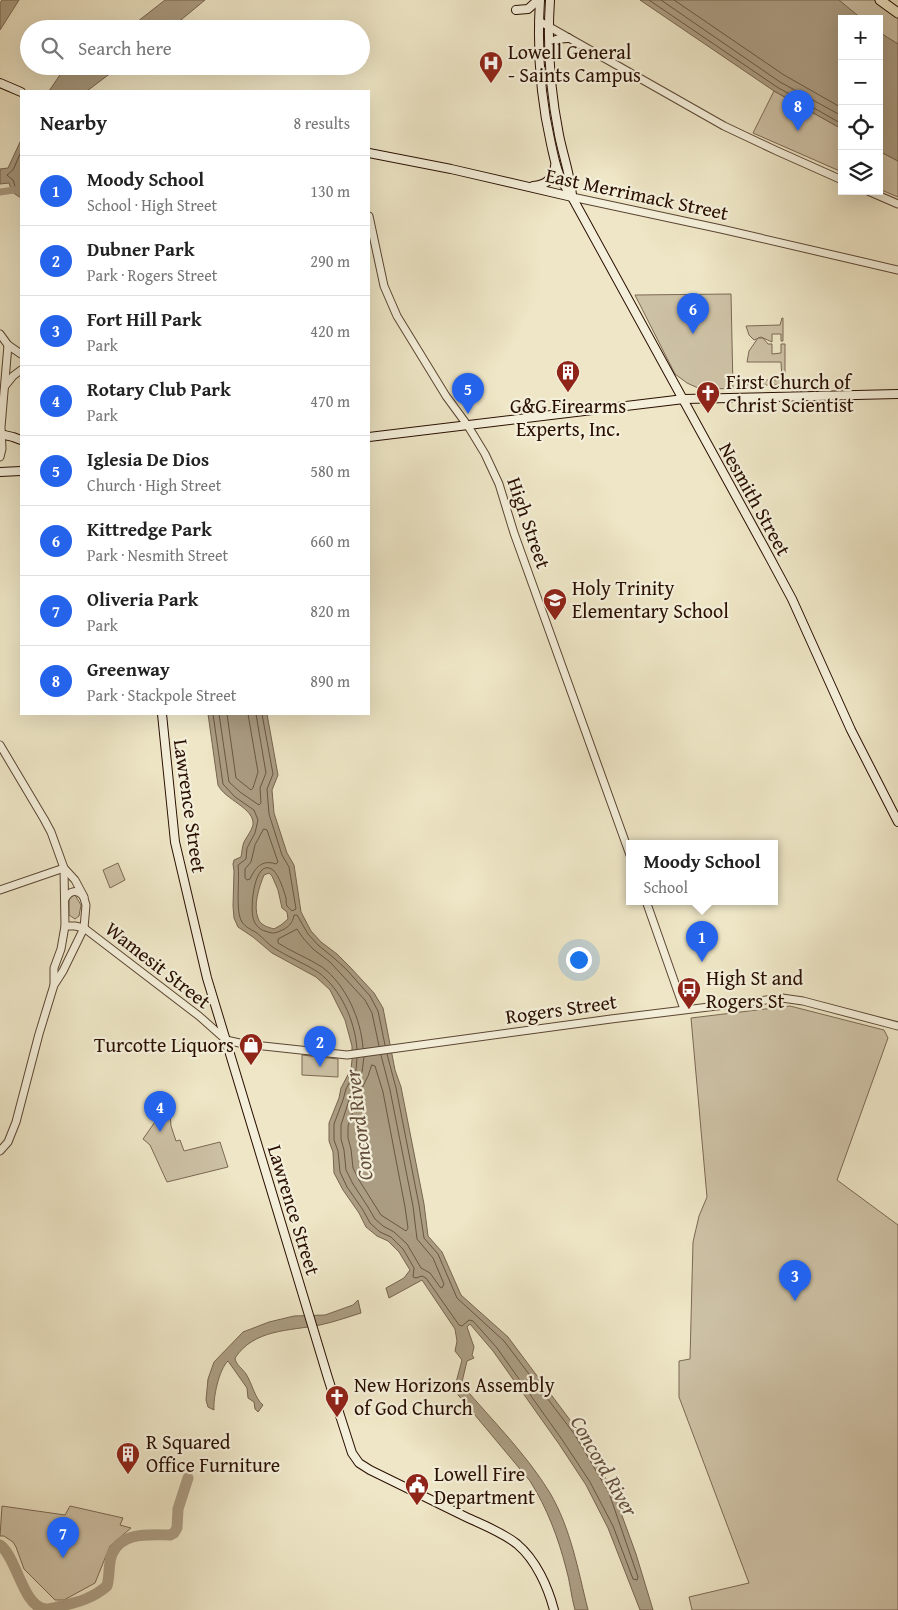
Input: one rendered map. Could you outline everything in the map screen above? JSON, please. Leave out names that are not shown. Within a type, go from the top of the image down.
[{"type":"main road","points":[[516,10],[528,8],[539,0]]},
{"type":"main road","name":"Nesmith Street","points":[[539,0],[538,50],[540,86],[555,160],[562,181],[684,399],[692,418],[792,599],[851,730],[898,822]]},
{"type":"main road","name":"Nesmith Street","points":[[550,0],[548,51],[554,110],[561,147],[571,180],[572,197]]},
{"type":"main road","points":[[880,0],[898,13]]},
{"type":"main road","points":[[548,51],[550,44],[556,40],[568,38]]},
{"type":"main road","points":[[0,83],[20,92]]},
{"type":"main road","name":"East Merrimack Street","points":[[370,153],[451,169],[572,197]]},
{"type":"main road","points":[[526,186],[541,185],[550,180],[555,160]]},
{"type":"main road","points":[[370,437],[684,399],[898,394]]},
{"type":"main road","points":[[1,434],[20,440]]},
{"type":"main road","points":[[0,472],[20,471]]},
{"type":"main road","name":"Lawrence Street","points":[[162,715],[173,831],[207,978],[352,1453],[360,1463],[370,1470],[488,1527],[518,1545],[539,1573],[554,1610]]},
{"type":"street","points":[[539,21],[724,126],[838,178]]},
{"type":"street","points":[[877,195],[898,204]]},
{"type":"street","name":"East Merrimack Street","points":[[572,197],[721,228],[898,270]]},
{"type":"street","name":"High Street","points":[[370,221],[384,286],[397,316],[446,396],[468,426],[485,454],[499,484],[514,533],[626,844]]},
{"type":"street","points":[[0,334],[4,344],[5,386],[0,457]]},
{"type":"street","points":[[4,344],[20,353]]},
{"type":"street","points":[[5,386],[20,371]]},
{"type":"street","points":[[0,745],[51,832],[64,868],[66,926],[61,949],[54,968],[54,985]]},
{"type":"street","points":[[0,890],[64,868]]},
{"type":"street","points":[[0,1151],[8,1142],[16,1122],[54,985],[84,928],[86,905],[84,897],[75,880],[64,868]]},
{"type":"street","points":[[65,899],[68,894],[74,891],[84,897]]},
{"type":"street","points":[[647,905],[684,1009]]},
{"type":"street","name":"Wamesit Street","points":[[66,926],[84,928],[198,1016],[226,1040]]},
{"type":"street","name":"Rogers Street","points":[[226,1040],[244,1044],[351,1055],[684,1009],[792,998],[898,1026]]},
{"type":"shaded area","points":[[831,0],[885,0],[898,10],[898,44],[883,35],[883,15],[851,15]]},
{"type":"shaded area","points":[[774,91],[838,127],[838,170],[753,133]]},
{"type":"shaded area","points":[[883,153],[898,161],[898,197],[883,191]]},
{"type":"shaded area","points":[[731,294],[733,389],[698,388],[675,374],[635,295]]},
{"type":"shaded area","points":[[782,318],[783,341],[781,341],[781,334],[772,334],[772,342],[761,337],[754,340],[749,335],[746,326],[780,325]]},
{"type":"shaded area","points":[[758,338],[763,338],[768,344],[772,344],[772,354],[781,353],[781,344],[785,344],[785,385],[746,385],[746,380],[782,380],[781,362],[747,362],[749,351]]},
{"type":"shaded area","points":[[118,863],[125,880],[110,888],[103,870]]},
{"type":"shaded area","points":[[75,895],[81,905],[79,916],[75,919],[69,915],[69,897]]},
{"type":"shaded area","points":[[790,1006],[884,1030],[888,1038],[837,1180],[898,1225],[898,1610],[692,1610],[689,1597],[749,1583],[679,1397],[679,1361],[690,1359],[693,1242],[699,1216],[707,1197],[691,1018]]},
{"type":"shaded area","points":[[302,1055],[338,1059],[338,1077],[302,1075]]},
{"type":"shaded area","points":[[156,1093],[169,1099],[171,1126],[176,1141],[180,1140],[184,1151],[220,1142],[228,1167],[167,1182],[150,1145],[143,1139],[157,1119],[147,1113]]},
{"type":"shaded area","points":[[2,1506],[65,1515],[70,1506],[123,1518],[120,1525],[131,1528],[110,1546],[95,1583],[64,1600],[55,1600],[24,1569],[13,1542],[4,1536],[0,1536]]},
{"type":"water","points":[[2,0],[19,0],[0,30],[0,3]]},
{"type":"water","points":[[165,0],[205,0],[181,20],[139,20]]},
{"type":"water","points":[[640,0],[839,0],[857,15],[838,15],[838,127],[774,91]]},
{"type":"water","points":[[883,35],[898,44],[898,161],[883,153]]},
{"type":"water","points":[[60,75],[108,75],[88,90],[50,90]]},
{"type":"water","points":[[20,142],[20,197],[12,192],[9,183],[0,184],[0,169],[8,168]]},
{"type":"water","name":"Concord River","points":[[208,715],[267,715],[278,775],[272,790],[274,813],[287,853],[294,865],[301,912],[311,931],[350,967],[374,993],[383,1008],[395,1070],[401,1087],[424,1204],[428,1236],[442,1252],[461,1295],[508,1337],[579,1432],[613,1491],[636,1554],[653,1610],[640,1610],[608,1528],[586,1485],[493,1351],[470,1324],[467,1327],[474,1347],[472,1355],[474,1358],[467,1361],[462,1382],[463,1386],[531,1465],[557,1507],[569,1535],[588,1610],[575,1610],[559,1545],[547,1512],[536,1491],[530,1481],[454,1390],[462,1360],[455,1351],[457,1341],[455,1329],[422,1280],[389,1298],[386,1288],[404,1278],[410,1270],[399,1252],[388,1241],[377,1236],[366,1227],[334,1173],[333,1152],[329,1141],[329,1123],[341,1088],[351,1069],[352,1060],[352,1046],[345,1020],[330,990],[316,977],[272,953],[238,927],[234,918],[233,906],[233,864],[234,860],[241,857],[244,842],[253,825],[252,819],[245,809],[218,785]],"holes":[[[269,873],[272,876],[278,890],[282,908],[287,912],[288,919],[274,929],[260,922],[256,902],[264,875]]]},
{"type":"water","points":[[358,1300],[361,1313],[320,1325],[284,1330],[262,1336],[252,1341],[243,1349],[235,1358],[263,1405],[258,1412],[255,1409],[254,1402],[248,1398],[247,1388],[228,1361],[222,1370],[217,1384],[214,1410],[208,1407],[206,1400],[208,1379],[214,1362],[243,1332],[269,1322],[294,1316],[325,1315],[353,1305]]},
{"type":"waterway","points":[[0,192],[20,189]]},
{"type":"waterway","points":[[0,1545],[6,1551],[31,1600],[38,1606],[50,1609],[80,1601],[91,1597],[107,1586],[112,1554],[123,1541],[138,1536],[170,1535],[174,1533],[177,1528],[178,1509],[188,1478]]},
{"type":"place","name":"Lowell General - Saints Campus","points":[[491,84]]},
{"type":"place","name":"Greenway","points":[[798,131]]},
{"type":"place","name":"Kittredge Park","points":[[693,334]]},
{"type":"place","name":"G&G Firearms Experts, Inc.","points":[[568,393]]},
{"type":"place","name":"Iglesia De Dios","points":[[468,414]]},
{"type":"place","name":"First Church of Christ Scientist","points":[[708,414]]},
{"type":"place","name":"Holy Trinity Elementary School","points":[[555,621]]},
{"type":"place","name":"Moody School","points":[[702,962]]},
{"type":"place","name":"High St and Rogers St","points":[[689,1010]]},
{"type":"place","name":"Turcotte Liquors","points":[[251,1066]]},
{"type":"place","name":"Dubner Park","points":[[320,1067]]},
{"type":"place","name":"Rotary Club Park","points":[[160,1132]]},
{"type":"place","name":"Fort Hill Park","points":[[795,1301]]},
{"type":"place","name":"New Horizons Assembly of God Church","points":[[337,1418]]},
{"type":"place","name":"R Squared Office Furniture","points":[[128,1475]]},
{"type":"place","name":"Lowell Fire Department","points":[[417,1506]]},
{"type":"place","name":"Oliveria Park","points":[[63,1558]]}]
